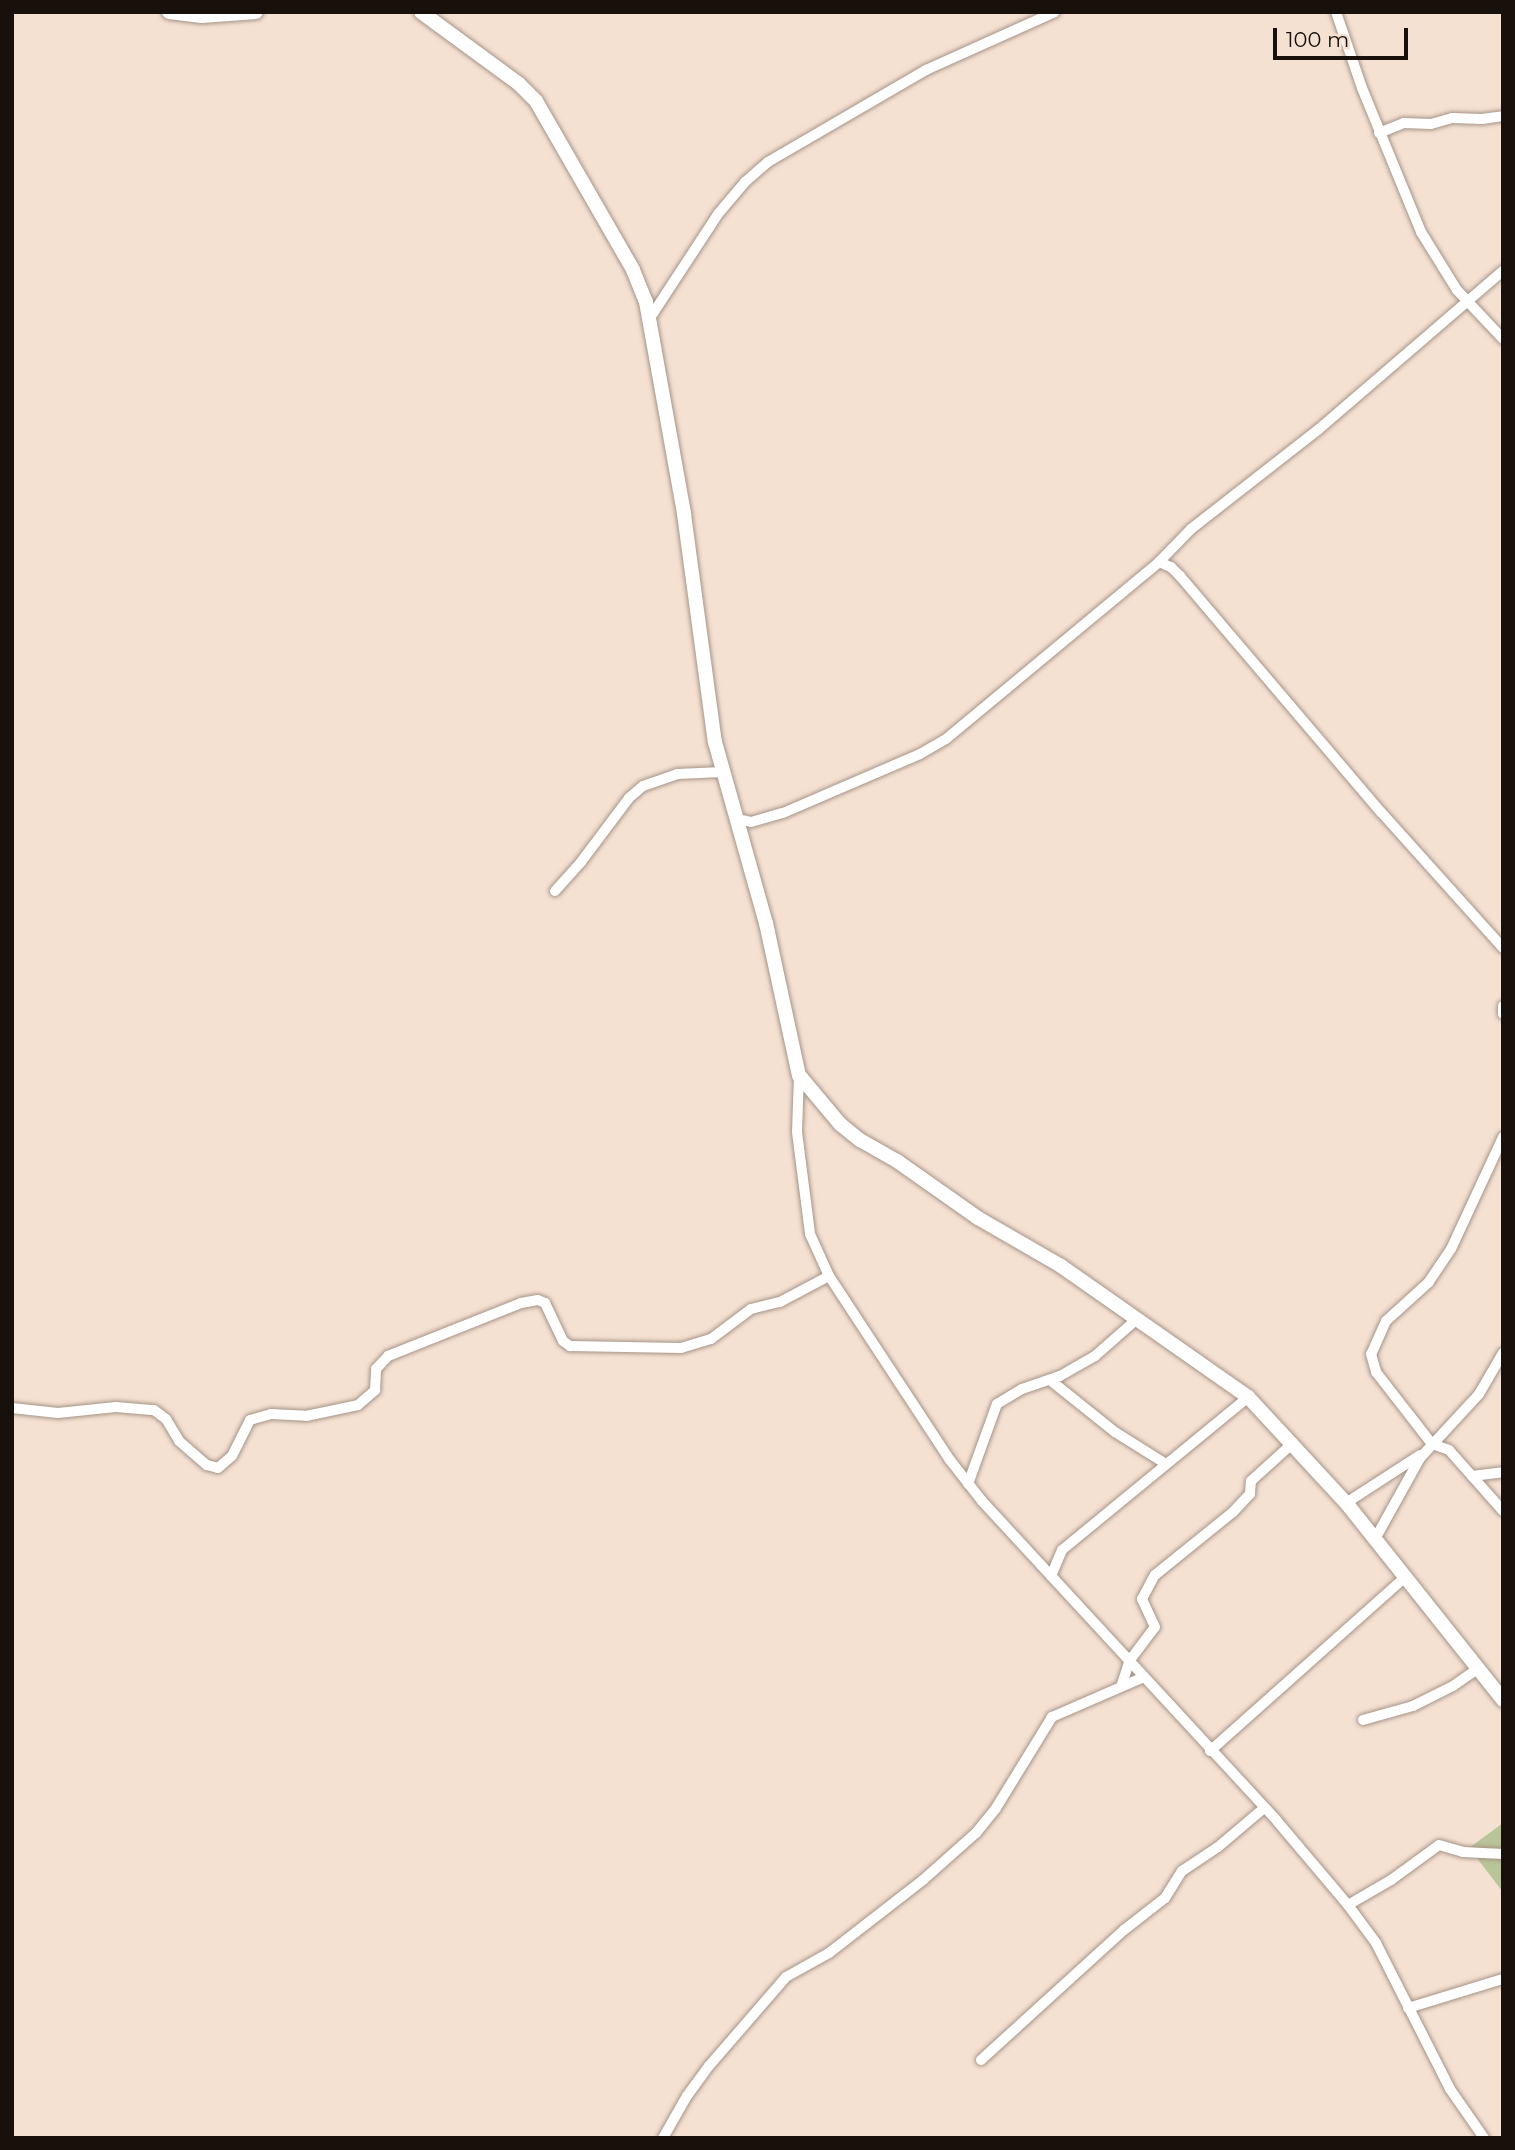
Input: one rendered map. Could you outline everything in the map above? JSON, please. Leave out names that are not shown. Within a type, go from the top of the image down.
[{"type":"street","points":[[169,12],[202,16],[256,12]]},
{"type":"street","points":[[421,12],[519,84],[536,101],[633,270],[650,318],[684,514],[710,714],[722,772],[738,819],[766,923],[799,1075],[797,1132],[810,1234],[829,1276],[968,1484],[1264,1808],[1348,1905],[1376,1943],[1450,2089],[1484,2138]]},
{"type":"street","points":[[650,318],[719,214],[745,182],[768,162],[926,70],[1055,12]]},
{"type":"street","points":[[1336,12],[1379,133],[1421,232],[1467,301],[1503,339]]},
{"type":"street","points":[[1379,133],[1404,123],[1431,124],[1452,118],[1482,119],[1503,116]]},
{"type":"street","points":[[738,819],[760,820],[783,813],[920,754],[946,738],[1160,562],[1191,529],[1319,429],[1503,271]]},
{"type":"street","points":[[1160,562],[1171,567],[1180,576],[1381,812],[1503,948]]},
{"type":"street","points":[[555,891],[594,846],[629,798],[643,786],[677,774],[722,772]]},
{"type":"street","points":[[1503,1006],[1503,1014]]},
{"type":"street","points":[[799,1075],[840,1125],[860,1140],[897,1161],[978,1217],[1061,1266],[1248,1397],[1346,1503],[1503,1700]]},
{"type":"street","points":[[1429,1448],[1376,1372],[1371,1354],[1373,1345],[1386,1321],[1429,1282],[1451,1249],[1503,1137]]},
{"type":"street","points":[[12,1408],[58,1413],[116,1407],[154,1409],[166,1419],[179,1441],[207,1465],[218,1468],[232,1456],[250,1420],[271,1414],[306,1416],[358,1405],[375,1390],[376,1369],[388,1356],[521,1303],[538,1300],[548,1305],[559,1332],[569,1346],[681,1348],[711,1339],[751,1309],[780,1302],[829,1276]]},
{"type":"street","points":[[968,1484],[997,1404],[1021,1389],[1050,1380],[1095,1356],[1137,1319]]},
{"type":"street","points":[[1376,1539],[1408,1476],[1429,1448],[1479,1394],[1503,1353]]},
{"type":"street","points":[[1050,1380],[1115,1432],[1166,1464]]},
{"type":"street","points":[[1051,1576],[1062,1550],[1248,1397]]},
{"type":"street","points":[[1122,1684],[1130,1660],[1155,1627],[1142,1599],[1155,1575],[1233,1512],[1250,1494],[1251,1481],[1293,1443]]},
{"type":"street","points":[[1346,1503],[1429,1448],[1445,1446],[1503,1511]]},
{"type":"street","points":[[1472,1476],[1503,1472]]},
{"type":"street","points":[[1210,1751],[1405,1577]]},
{"type":"street","points":[[1363,1720],[1413,1706],[1477,1669]]},
{"type":"street","points":[[663,2138],[687,2096],[709,2066],[781,1982],[829,1953],[894,1904],[976,1833],[996,1808],[1052,1717],[1122,1684],[1144,1677]]},
{"type":"street","points":[[981,2060],[1124,1930],[1165,1898],[1182,1871],[1218,1847],[1264,1808]]},
{"type":"street","points":[[1348,1905],[1391,1880],[1439,1845],[1463,1852],[1503,1854]]},
{"type":"street","points":[[1408,2008],[1503,1979]]},
{"type":"green space","points":[[1503,1823],[1503,1892],[1469,1848]]}]
